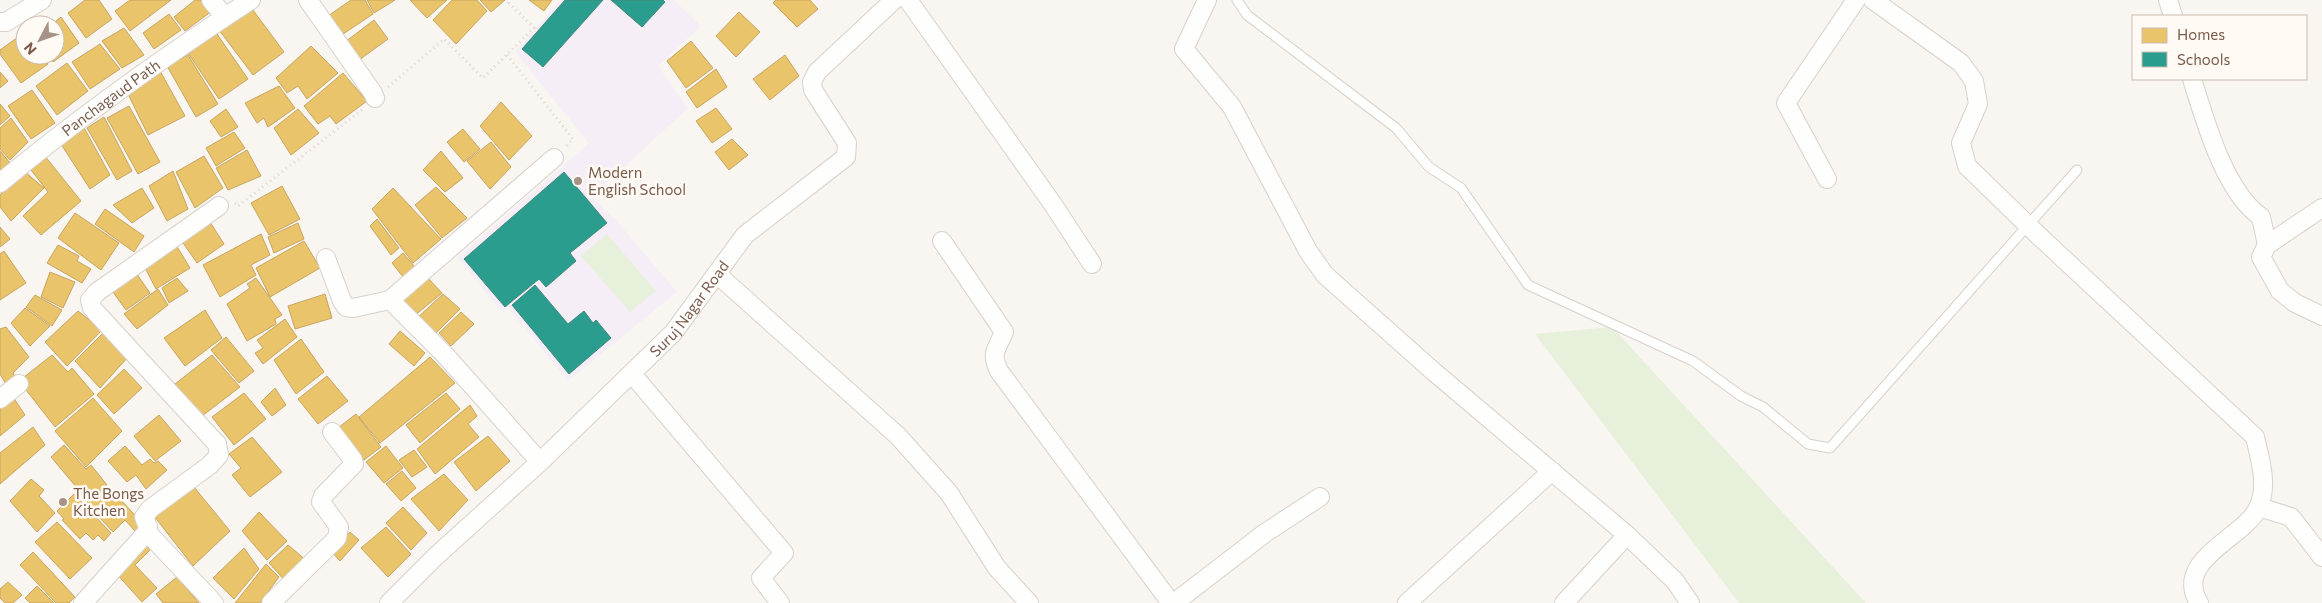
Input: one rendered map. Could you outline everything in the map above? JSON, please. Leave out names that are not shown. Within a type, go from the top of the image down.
[{"type":"street","points":[[0,22],[6,22],[42,0]]},
{"type":"street","points":[[211,0],[225,17]]},
{"type":"street","name":"Panchagaud Path","points":[[0,183],[119,88],[251,0]]},
{"type":"street","points":[[308,0],[373,92],[375,98]]},
{"type":"street","name":"Suruj Nagar Road","points":[[389,603],[436,556],[540,462],[673,333],[718,275],[745,235],[846,157],[847,143],[812,90],[812,82],[816,72],[894,0]]},
{"type":"street","points":[[908,0],[1092,264]]},
{"type":"street","points":[[1207,0],[1184,49],[1232,107],[1308,251],[1325,275],[1433,371],[1627,535],[1675,581],[1690,603]]},
{"type":"street","points":[[1827,179],[1786,103],[1856,0]]},
{"type":"street","points":[[1873,0],[1961,63],[1974,81],[1978,104],[1961,143],[1967,166],[2255,437],[2264,471],[2259,506],[2242,526],[2209,553],[2194,577],[2195,596],[2199,603]]},
{"type":"street","points":[[2168,0],[2173,15]]},
{"type":"street","points":[[2192,80],[2213,148],[2248,208],[2260,216],[2267,245]]},
{"type":"street","points":[[326,258],[346,307],[353,308],[390,300],[554,158]]},
{"type":"street","points":[[83,603],[147,532],[148,527],[144,517],[150,509],[210,465],[219,455],[217,444],[92,308],[90,300],[97,292],[219,206]]},
{"type":"street","points":[[2322,208],[2267,245],[2261,257],[2280,291],[2295,303],[2322,316]]},
{"type":"street","points":[[942,241],[1004,332],[994,352],[995,362],[999,371],[1172,603],[1265,533],[1320,497]]},
{"type":"street","points":[[718,275],[898,436],[949,493],[997,568],[1029,603]]},
{"type":"street","points":[[390,300],[446,356],[540,462]]},
{"type":"street","points":[[632,374],[784,553],[761,578],[780,603]]},
{"type":"street","points":[[0,399],[19,384]]},
{"type":"street","points":[[272,603],[336,538],[339,531],[339,527],[321,502],[323,496],[354,464],[332,432]]},
{"type":"street","points":[[1407,603],[1552,471]]},
{"type":"street","points":[[2259,506],[2291,517],[2322,557]]},
{"type":"street","points":[[147,532],[214,603]]},
{"type":"street","points":[[1564,603],[1627,535]]},
{"type":"lane","points":[[1237,0],[1248,15],[1396,128],[1429,167],[1461,188],[1528,284],[1693,361],[1741,396],[1763,407],[1808,444],[1830,448],[2077,170]]},
{"type":"path","points":[[219,206],[232,200],[238,206],[375,98],[444,39],[483,78],[534,28],[510,3],[512,0]]},
{"type":"path","points":[[507,55],[574,139],[554,158]]},
{"type":"shaded area","name":"Modern English School","points":[[560,0],[674,0],[701,26],[658,66],[688,108],[592,197],[616,220],[677,292],[568,381],[508,308],[502,313],[458,258],[589,143],[515,52]]},
{"type":"green space","points":[[607,234],[656,291],[630,312],[581,256]]},
{"type":"green space","points":[[1612,327],[1866,603],[1739,603],[1535,334]]},
{"type":"building: Homes","points":[[85,0],[99,0],[112,19],[86,38],[68,13]]},
{"type":"building: Homes","points":[[130,0],[171,0],[130,31],[115,11]]},
{"type":"building: Homes","points":[[195,0],[204,0],[212,11],[185,31],[174,17]]},
{"type":"building: Homes","points":[[351,0],[365,0],[373,14],[340,36],[328,16]]},
{"type":"building: Homes","points":[[367,0],[395,0],[374,13]]},
{"type":"building: Homes","points":[[410,0],[447,0],[427,18]]},
{"type":"building: Homes","points":[[452,0],[477,0],[487,11],[456,44],[433,20]]},
{"type":"building: Homes","points":[[480,0],[505,0],[491,12]]},
{"type":"building: Homes","points":[[529,0],[552,0],[544,11]]},
{"type":"building: Homes","points":[[776,0],[810,0],[818,9],[797,27],[773,3]]},
{"type":"building: Homes","points":[[250,6],[284,52],[253,75],[219,30]]},
{"type":"building: Homes","points":[[739,12],[760,32],[736,57],[716,36]]},
{"type":"building: Homes","points":[[169,14],[181,30],[154,49],[143,33]]},
{"type":"building: Homes","points":[[374,20],[388,39],[359,60],[345,42]]},
{"type":"building: Homes","points":[[65,23],[79,43],[65,53]]},
{"type":"building: Homes","points":[[124,28],[144,55],[122,68],[102,41]]},
{"type":"building: Homes","points":[[217,34],[248,79],[219,99],[188,53]]},
{"type":"building: Homes","points":[[15,39],[15,65],[47,65],[21,83],[0,54],[0,50]]},
{"type":"building: Homes","points":[[691,41],[713,68],[686,88],[667,61]]},
{"type":"building: Homes","points":[[100,44],[120,69],[90,89],[72,62]]},
{"type":"building: Homes","points":[[311,46],[338,73],[307,99],[298,86],[287,93],[276,78]]},
{"type":"building: Homes","points":[[188,55],[218,104],[196,117],[167,66]]},
{"type":"building: Homes","points":[[785,55],[799,76],[770,100],[753,79]]},
{"type":"building: Homes","points":[[67,63],[88,91],[57,115],[36,86]]},
{"type":"building: Homes","points":[[159,69],[185,116],[148,135],[127,92]]},
{"type":"building: Homes","points":[[716,69],[727,87],[697,108],[686,92]]},
{"type":"building: Homes","points":[[0,72],[8,81],[0,88]]},
{"type":"building: Homes","points":[[343,73],[367,101],[336,124],[330,116],[318,124],[304,106]]},
{"type":"building: Homes","points":[[279,86],[295,108],[268,127],[264,118],[257,123],[245,103]]},
{"type":"building: Homes","points":[[32,90],[55,123],[31,139],[8,106]]},
{"type":"building: Homes","points":[[501,102],[532,136],[509,160],[480,126]]},
{"type":"building: Homes","points":[[0,104],[10,116],[0,125]]},
{"type":"building: Homes","points":[[129,106],[160,162],[138,174],[107,118]]},
{"type":"building: Homes","points":[[716,108],[732,129],[712,143],[696,121]]},
{"type":"building: Homes","points":[[226,109],[238,127],[221,137],[210,121]]},
{"type":"building: Homes","points":[[298,109],[319,133],[291,155],[274,128]]},
{"type":"building: Homes","points":[[104,117],[132,171],[117,180],[87,128]]},
{"type":"building: Homes","points":[[11,118],[28,142],[10,160],[0,149],[0,128]]},
{"type":"building: Homes","points":[[83,126],[110,175],[90,189],[59,141]]},
{"type":"building: Homes","points":[[463,129],[480,149],[464,162],[447,142]]},
{"type":"building: Homes","points":[[234,132],[245,148],[216,166],[206,148]]},
{"type":"building: Homes","points":[[732,139],[748,155],[729,170],[715,152]]},
{"type":"building: Homes","points":[[491,142],[511,167],[490,189],[467,161]]},
{"type":"building: Homes","points":[[247,150],[261,176],[228,190],[216,168]]},
{"type":"building: Homes","points":[[0,151],[11,164],[0,173]]},
{"type":"building: Homes","points":[[441,151],[463,178],[445,192],[423,170]]},
{"type":"building: Homes","points":[[44,155],[81,201],[41,235],[23,216],[48,192],[28,166]]},
{"type":"building: Homes","points":[[204,156],[223,188],[195,208],[176,172]]},
{"type":"building: Homes","points":[[24,171],[44,188],[11,221],[0,207],[0,195]]},
{"type":"building: Homes","points":[[173,171],[188,209],[167,221],[149,186]]},
{"type":"building: Homes","points":[[282,186],[300,219],[269,235],[251,203]]},
{"type":"building: Homes","points":[[436,187],[467,218],[442,238],[415,205]]},
{"type":"building: Homes","points":[[142,188],[154,208],[132,223],[113,205]]},
{"type":"building: Homes","points":[[393,188],[441,239],[413,263],[372,209]]},
{"type":"building: Homes","points":[[105,209],[144,236],[134,252],[95,224]]},
{"type":"building: Homes","points":[[75,213],[119,243],[101,270],[58,238]]},
{"type":"building: Homes","points":[[208,219],[224,244],[197,263],[179,237]]},
{"type":"building: Homes","points":[[377,219],[399,248],[391,255],[370,226]]},
{"type":"building: Homes","points":[[298,223],[304,239],[274,253],[268,237]]},
{"type":"building: Homes","points":[[0,227],[10,239],[0,247]]},
{"type":"building: Homes","points":[[261,234],[270,255],[251,265],[256,275],[220,297],[203,265]]},
{"type":"building: Homes","points":[[173,240],[190,268],[156,289],[142,262]]},
{"type":"building: Homes","points":[[304,241],[320,268],[270,297],[256,268]]},
{"type":"building: Homes","points":[[58,245],[79,256],[77,261],[91,269],[82,283],[47,263]]},
{"type":"building: Homes","points":[[4,251],[26,283],[0,300],[0,254]]},
{"type":"building: Homes","points":[[403,253],[415,267],[403,277],[392,263]]},
{"type":"building: Homes","points":[[134,270],[150,293],[126,310],[110,288]]},
{"type":"building: Homes","points":[[50,272],[75,282],[63,308],[41,297]]},
{"type":"building: Homes","points":[[426,276],[442,293],[414,316],[400,297]]},
{"type":"building: Homes","points":[[177,278],[188,291],[169,303],[162,288]]},
{"type":"building: Homes","points":[[256,278],[282,315],[275,319],[276,324],[247,341],[227,304],[250,288],[247,284]]},
{"type":"building: Homes","points":[[158,289],[168,305],[137,329],[124,314]]},
{"type":"building: Homes","points":[[325,294],[332,318],[295,329],[288,306]]},
{"type":"building: Homes","points":[[443,294],[460,309],[434,335],[415,320]]},
{"type":"building: Homes","points":[[35,295],[62,310],[52,326],[26,307]]},
{"type":"building: Homes","points":[[25,308],[50,326],[30,346],[11,323]]},
{"type":"building: Homes","points":[[205,310],[222,338],[185,366],[164,338]]},
{"type":"building: Homes","points":[[78,311],[102,330],[67,366],[45,342]]},
{"type":"building: Homes","points":[[461,312],[474,324],[451,346],[439,333]]},
{"type":"building: Homes","points":[[285,319],[297,337],[263,364],[255,353],[263,348],[257,340]]},
{"type":"building: Homes","points":[[6,327],[29,357],[13,373],[17,380],[7,386],[0,374],[0,329]]},
{"type":"building: Homes","points":[[400,331],[425,353],[414,366],[389,344]]},
{"type":"building: Homes","points":[[104,332],[129,356],[100,388],[75,361]]},
{"type":"building: Homes","points":[[226,337],[254,371],[239,383],[211,350]]},
{"type":"building: Homes","points":[[301,339],[324,372],[296,394],[274,360]]},
{"type":"building: Homes","points":[[52,355],[68,372],[72,368],[94,394],[55,427],[19,381]]},
{"type":"building: Homes","points":[[212,355],[240,387],[202,416],[175,384]]},
{"type":"building: Homes","points":[[430,357],[455,383],[380,443],[359,417]]},
{"type":"building: Homes","points":[[124,369],[142,388],[114,414],[97,395]]},
{"type":"building: Homes","points":[[327,376],[348,401],[318,424],[298,399]]},
{"type":"building: Homes","points":[[275,388],[286,405],[272,416],[261,402]]},
{"type":"building: Homes","points":[[244,393],[266,419],[234,445],[212,417]]},
{"type":"building: Homes","points":[[446,393],[460,409],[420,443],[406,425]]},
{"type":"building: Homes","points":[[11,394],[25,415],[0,436],[0,403]]},
{"type":"building: Homes","points":[[93,398],[122,431],[86,467],[55,431]]},
{"type":"building: Homes","points":[[470,405],[477,416],[468,424],[479,437],[435,474],[417,449]]},
{"type":"building: Homes","points":[[356,414],[381,447],[364,460],[338,428]]},
{"type":"building: Homes","points":[[159,415],[181,441],[155,461],[134,436]]},
{"type":"building: Homes","points":[[33,427],[45,445],[0,484],[0,453]]},
{"type":"building: Homes","points":[[488,436],[510,461],[476,491],[454,462]]},
{"type":"building: Homes","points":[[252,437],[282,472],[250,497],[232,475],[241,468],[229,454]]},
{"type":"building: Homes","points":[[64,445],[86,469],[91,465],[107,485],[88,501],[51,457]]},
{"type":"building: Homes","points":[[125,446],[142,465],[150,459],[154,463],[158,461],[167,470],[146,489],[136,475],[127,482],[108,461]]},
{"type":"building: Homes","points":[[386,446],[403,468],[384,483],[366,462]]},
{"type":"building: Homes","points":[[414,450],[427,467],[412,477],[399,460]]},
{"type":"building: Homes","points":[[402,471],[416,488],[401,501],[386,484]]},
{"type":"building: Homes","points":[[444,474],[468,500],[439,531],[411,499]]},
{"type":"building: Homes","points":[[31,479],[44,490],[39,496],[55,513],[37,532],[10,501]]},
{"type":"building: Homes","points":[[108,486],[144,525],[136,532],[125,520],[113,532],[86,503]]},
{"type":"building: Homes","points":[[194,487],[230,531],[193,566],[154,516]]},
{"type":"building: Homes","points":[[74,494],[111,533],[104,541],[98,535],[93,540],[86,533],[80,539],[62,520],[64,519],[57,511]]},
{"type":"building: Homes","points":[[403,507],[427,533],[411,550],[386,523]]},
{"type":"building: Homes","points":[[259,512],[287,541],[267,560],[242,531]]},
{"type":"building: Homes","points":[[57,522],[92,558],[70,579],[35,542]]},
{"type":"building: Homes","points":[[386,527],[411,554],[388,577],[361,548]]},
{"type":"building: Homes","points":[[350,532],[359,540],[340,561],[330,550]]},
{"type":"building: Homes","points":[[144,540],[151,549],[135,565],[157,588],[142,602],[114,571]]},
{"type":"building: Homes","points":[[288,545],[307,561],[287,583],[269,563]]},
{"type":"building: Homes","points":[[244,548],[259,569],[234,599],[213,578]]},
{"type":"building: Homes","points":[[33,552],[75,597],[69,603],[56,603],[20,565]]},
{"type":"building: Homes","points":[[266,564],[279,577],[260,603],[235,603]]},
{"type":"building: Homes","points":[[177,577],[199,603],[163,603],[156,594]]},
{"type":"building: Homes","points":[[8,582],[22,595],[13,603],[5,603],[0,598],[0,589]]},
{"type":"building: Homes","points":[[37,586],[54,603],[30,603],[25,598]]},
{"type":"building: Schools","points":[[565,0],[603,0],[543,67],[522,49]]},
{"type":"building: Schools","points":[[611,0],[663,0],[665,2],[642,27]]},
{"type":"building: Schools","points":[[564,172],[607,223],[570,253],[576,261],[546,287],[539,279],[505,307],[464,259]]},
{"type":"building: Schools","points":[[535,285],[568,324],[584,311],[593,323],[596,320],[611,338],[569,374],[512,305]]},
{"type":"place","name":"Modern English School","points":[[578,181]]},
{"type":"place","name":"The Bongs Kitchen","points":[[63,502]]}]
